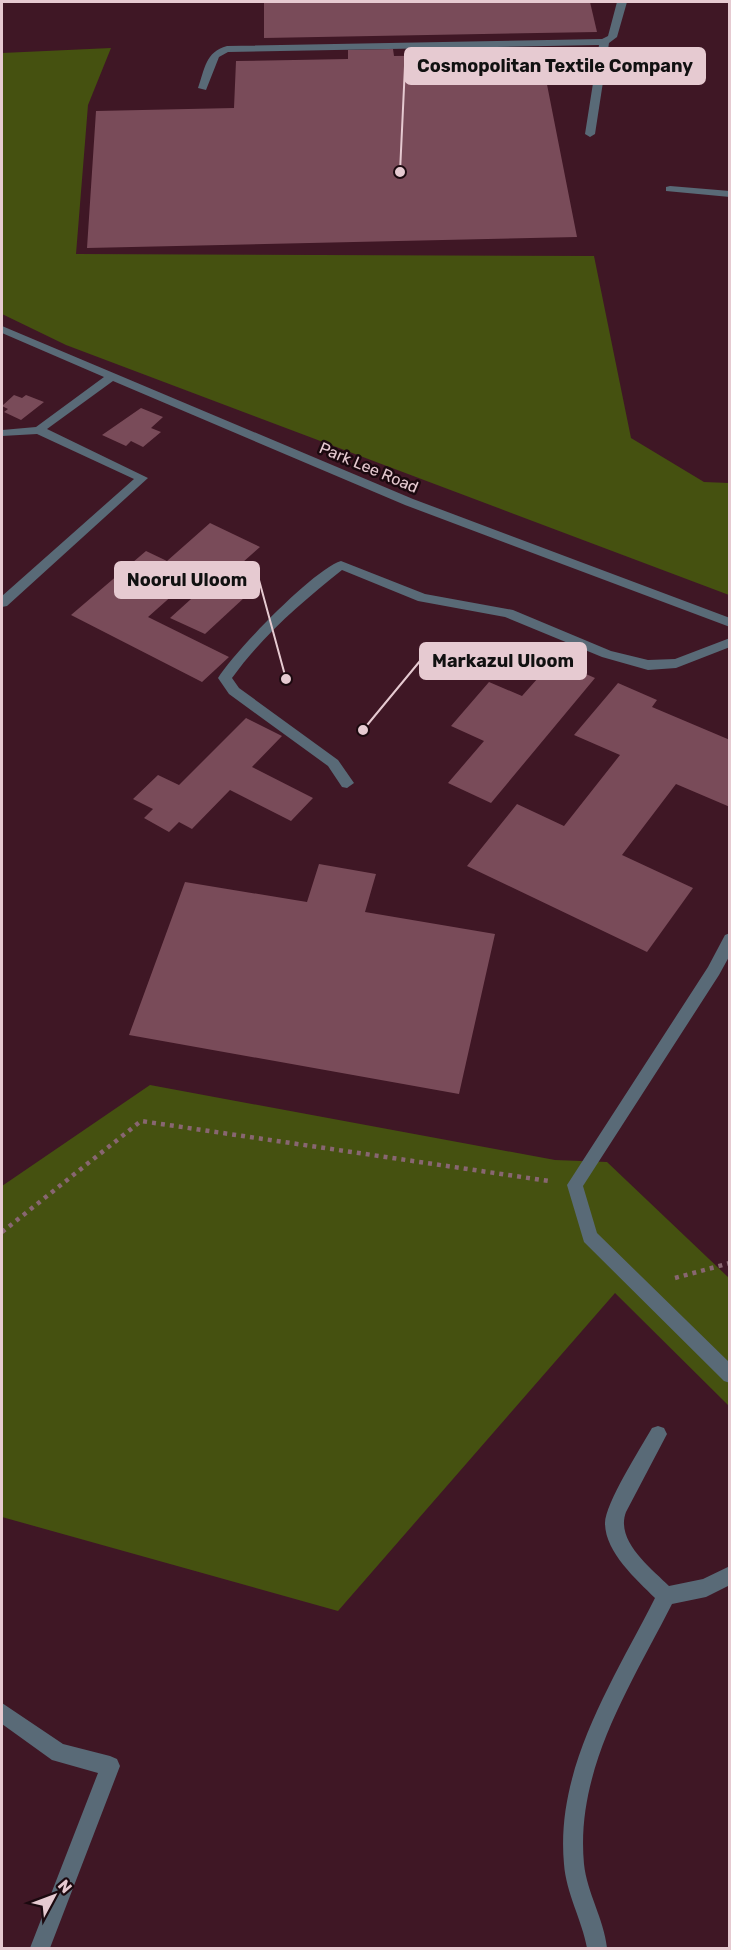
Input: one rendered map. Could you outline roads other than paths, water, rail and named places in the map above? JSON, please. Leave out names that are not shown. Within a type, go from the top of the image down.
[{"type":"street","points":[[203,88],[214,57],[227,49],[604,42],[612,37],[622,2]]},
{"type":"street","points":[[590,134],[604,42]]},
{"type":"street","points":[[670,189],[729,194]]},
{"type":"street","name":"Park Lee Road","points":[[2,329],[409,502],[729,623]]},
{"type":"street","points":[[39,430],[111,377]]},
{"type":"street","points":[[2,433],[39,430],[142,478],[2,603]]},
{"type":"street","points":[[347,783],[333,763],[234,691],[225,678],[235,663],[306,594],[341,565],[423,598],[508,614],[607,654],[648,665],[676,663],[729,642]]},
{"type":"street","points":[[729,939],[714,971],[575,1185],[590,1237],[729,1374]]},
{"type":"street","points":[[658,1434],[618,1509],[614,1522],[616,1533],[636,1566],[666,1596]]},
{"type":"street","points":[[666,1596],[706,1588],[729,1575]]},
{"type":"street","points":[[597,1948],[596,1935],[574,1866],[575,1807],[595,1736],[666,1596]]},
{"type":"street","points":[[2,1713],[59,1753],[110,1766],[40,1948]]},
{"type":"place","name":"Cosmopolitan Textile Company","points":[[400,172]]},
{"type":"place","name":"Noorul Uloom","points":[[286,679]]},
{"type":"place","name":"Markazul Uloom","points":[[363,730]]}]
